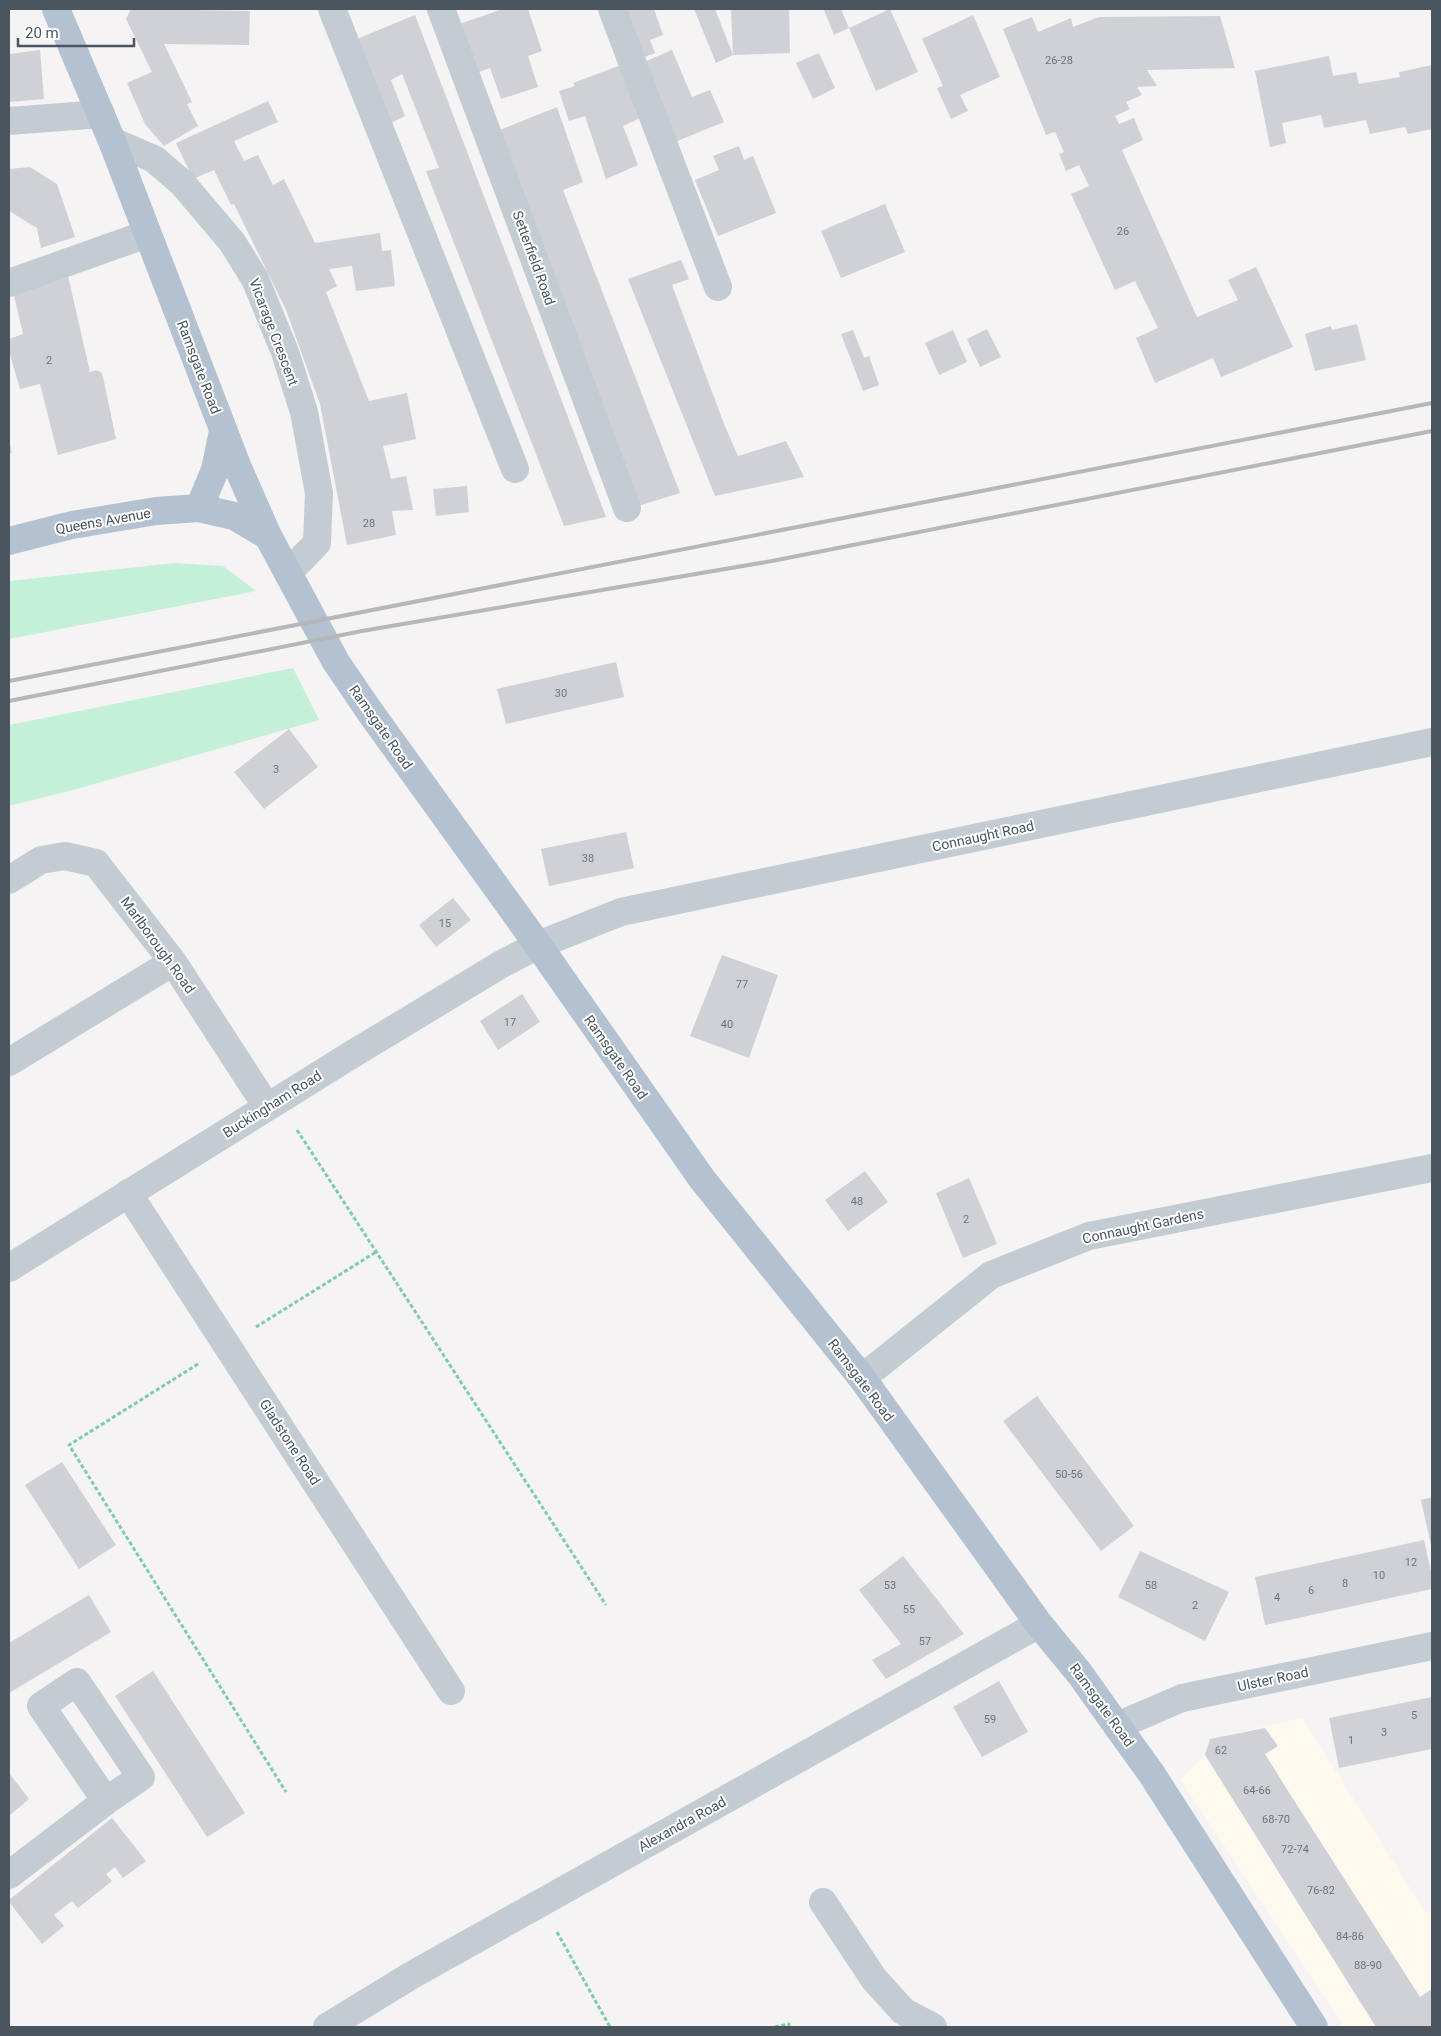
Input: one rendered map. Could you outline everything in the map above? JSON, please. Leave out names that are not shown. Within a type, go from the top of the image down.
[{"type":"main road","name":"Ramsgate Road","points":[[56,9],[112,141],[223,431],[268,536],[336,662],[702,1179],[862,1378],[1039,1624],[1080,1674],[1151,1773],[1314,2027]]},
{"type":"main road","points":[[199,508],[215,470],[223,431]]},
{"type":"main road","name":"Queens Avenue","points":[[9,541],[90,522],[156,511],[199,508],[234,516],[268,536]]},
{"type":"street","points":[[332,9],[515,469]]},
{"type":"street","name":"Setterfield Road","points":[[441,9],[627,508]]},
{"type":"street","points":[[612,9],[718,287]]},
{"type":"street","points":[[9,121],[101,114]]},
{"type":"street","name":"Vicarage Crescent","points":[[112,141],[154,159],[182,183],[232,242],[255,279],[285,352],[304,412],[319,493],[317,543],[288,573]]},
{"type":"street","points":[[9,283],[147,234]]},
{"type":"street","name":"Connaught Road","points":[[538,945],[621,912],[1432,742]]},
{"type":"street","name":"Marlborough Road","points":[[9,880],[41,860],[65,856],[96,863],[173,962],[273,1104]]},
{"type":"street","name":"Buckingham Road","points":[[9,1268],[500,965],[538,945]]},
{"type":"street","points":[[9,1062],[173,962]]},
{"type":"street","name":"Connaught Gardens","points":[[862,1378],[991,1275],[1089,1236],[1432,1168]]},
{"type":"street","name":"Gladstone Road","points":[[128,1194],[451,1691]]},
{"type":"street","name":"Alexandra Road","points":[[326,2027],[541,1903],[1039,1624]]},
{"type":"street","name":"Ulster Road","points":[[1117,1726],[1182,1698],[1432,1646]]},
{"type":"street","points":[[9,1875],[106,1801]]},
{"type":"street","points":[[823,1902],[874,1979],[903,2011],[933,2027]]},
{"type":"path","points":[[273,1104],[376,1252],[606,1606]]},
{"type":"path","points":[[286,1792],[69,1445],[376,1252]]},
{"type":"path","points":[[541,1903],[610,2027]]},
{"type":"path","points":[[775,2027],[789,2024],[789,2027]]},
{"type":"shaded area","points":[[1302,1718],[1426,1913],[1432,1912],[1432,2027],[1337,2027],[1342,2023],[1180,1779],[1205,1755],[1210,1739]]},
{"type":"green space","points":[[175,563],[223,566],[256,591],[9,639],[9,581]]},
{"type":"green space","points":[[293,668],[319,720],[73,790],[9,806],[9,725]]},
{"type":"building","points":[[131,9],[250,11],[249,45],[164,44],[192,102],[187,104],[198,126],[164,146],[145,124],[127,83],[152,72],[126,19]]},
{"type":"building","points":[[503,9],[528,9],[542,51],[528,56],[538,87],[501,99],[490,68],[476,73],[459,24]]},
{"type":"building","points":[[617,9],[654,9],[663,35],[650,40],[655,53],[637,60]]},
{"type":"building","points":[[694,9],[715,9],[733,55],[716,63]]},
{"type":"building","points":[[731,9],[789,9],[790,53],[733,55]]},
{"type":"building","points":[[841,9],[849,28],[834,35],[824,10]]},
{"type":"building","points":[[890,9],[918,72],[876,91],[849,28]]},
{"type":"building","points":[[415,15],[606,517],[564,526],[426,171],[439,168],[402,74],[391,80],[405,116],[387,125],[352,41]]},
{"type":"building","points":[[973,15],[1000,77],[960,95],[968,111],[951,119],[937,88],[943,86],[922,39]]},
{"type":"building","points":[[1220,16],[1235,68],[1147,70],[1157,86],[1137,87],[1142,95],[1126,102],[1130,109],[1115,116],[1119,124],[1134,118],[1143,140],[1122,150],[1197,317],[1238,300],[1228,280],[1256,267],[1293,347],[1221,377],[1213,358],[1155,383],[1136,338],[1158,328],[1135,281],[1115,290],[1071,194],[1089,186],[1079,165],[1066,171],[1059,154],[1064,152],[1055,132],[1046,135],[1003,29],[1032,17],[1038,32],[1071,18],[1073,27],[1099,17]]},
{"type":"building","points":[[40,50],[44,99],[9,102],[9,54]]},
{"type":"building","points":[[672,50],[692,97],[710,90],[724,122],[670,144],[637,65]]},
{"type":"building","points":[[819,53],[835,88],[813,99],[796,63]]},
{"type":"building","points":[[1329,56],[1333,76],[1356,72],[1359,84],[1400,77],[1399,72],[1432,65],[1432,129],[1408,134],[1405,127],[1370,134],[1366,120],[1324,128],[1321,115],[1282,123],[1286,143],[1270,147],[1255,71]]},
{"type":"building","points":[[621,65],[643,117],[623,126],[638,165],[606,179],[585,116],[569,121],[559,91],[575,86],[573,83]]},
{"type":"building","points":[[268,101],[278,122],[234,141],[244,161],[258,155],[273,185],[284,179],[315,243],[380,233],[382,251],[391,250],[395,286],[356,291],[352,266],[329,269],[337,286],[326,292],[369,401],[407,393],[416,439],[383,446],[391,479],[406,476],[413,510],[392,511],[396,535],[347,545],[320,404],[286,310],[234,204],[231,205],[214,170],[193,179],[176,143]]},
{"type":"building","points":[[557,107],[583,182],[563,190],[680,493],[638,506],[500,130]]},
{"type":"building","points":[[739,146],[744,160],[753,156],[776,213],[718,236],[695,180],[719,170],[713,156]]},
{"type":"building","points":[[30,167],[57,184],[75,237],[41,248],[37,228],[9,211],[9,169]]},
{"type":"building","points":[[885,204],[905,252],[841,278],[821,231]]},
{"type":"building","points":[[681,260],[689,279],[672,285],[724,424],[738,456],[786,441],[804,477],[715,496],[628,279]]},
{"type":"building","points":[[68,276],[90,372],[96,370],[101,372],[103,377],[116,439],[58,455],[40,384],[20,389],[9,351],[9,339],[23,334],[13,291]]},
{"type":"building","points":[[1357,324],[1366,360],[1315,371],[1305,334],[1331,326],[1332,330]]},
{"type":"building","points":[[987,329],[1001,357],[980,367],[967,339]]},
{"type":"building","points":[[853,330],[864,358],[869,356],[879,385],[863,391],[841,334]]},
{"type":"building","points":[[953,330],[967,362],[939,375],[925,343]]},
{"type":"building","points":[[9,440],[12,453],[9,454]]},
{"type":"building","points":[[467,486],[469,512],[436,516],[433,489]]},
{"type":"building","points":[[616,662],[624,697],[506,724],[497,689]]},
{"type":"building","points":[[289,729],[318,767],[264,809],[234,772]]},
{"type":"building","points":[[626,832],[634,868],[549,886],[541,849]]},
{"type":"building","points":[[453,898],[471,920],[436,947],[419,925]]},
{"type":"building","points":[[722,955],[778,975],[749,1058],[690,1036]]},
{"type":"building","points":[[522,994],[540,1022],[498,1050],[480,1021]]},
{"type":"building","points":[[865,1171],[888,1202],[848,1231],[825,1200]]},
{"type":"building","points":[[969,1178],[997,1244],[963,1258],[936,1193]]},
{"type":"building","points":[[1037,1396],[1134,1526],[1101,1551],[1003,1421]]},
{"type":"building","points":[[62,1462],[116,1545],[79,1569],[25,1485]]},
{"type":"building","points":[[1432,1497],[1432,1545],[1431,1545],[1421,1500]]},
{"type":"building","points":[[1424,1540],[1432,1576],[1432,1589],[1265,1625],[1255,1577]]},
{"type":"building","points":[[1140,1551],[1229,1592],[1205,1641],[1118,1597]]},
{"type":"building","points":[[903,1556],[964,1634],[886,1679],[872,1660],[901,1644],[859,1590]]},
{"type":"building","points":[[89,1595],[111,1632],[9,1693],[9,1643]]},
{"type":"building","points":[[153,1671],[245,1813],[207,1837],[115,1696]]},
{"type":"building","points":[[999,1681],[1028,1732],[982,1757],[953,1707]]},
{"type":"building","points":[[1432,1697],[1432,1749],[1339,1768],[1329,1718]]},
{"type":"building","points":[[1265,1728],[1278,1746],[1265,1754],[1288,1791],[1420,1997],[1432,1989],[1432,2027],[1376,2027],[1205,1755],[1210,1739]]},
{"type":"building","points":[[9,1773],[29,1799],[9,1816]]},
{"type":"building","points":[[112,1818],[146,1861],[123,1878],[115,1867],[106,1874],[112,1881],[78,1908],[72,1901],[54,1915],[64,1926],[42,1944],[9,1900]]},
{"type":"railway","points":[[9,681],[1432,403]]},
{"type":"railway","points":[[9,701],[362,631],[772,561],[1432,431]]}]
